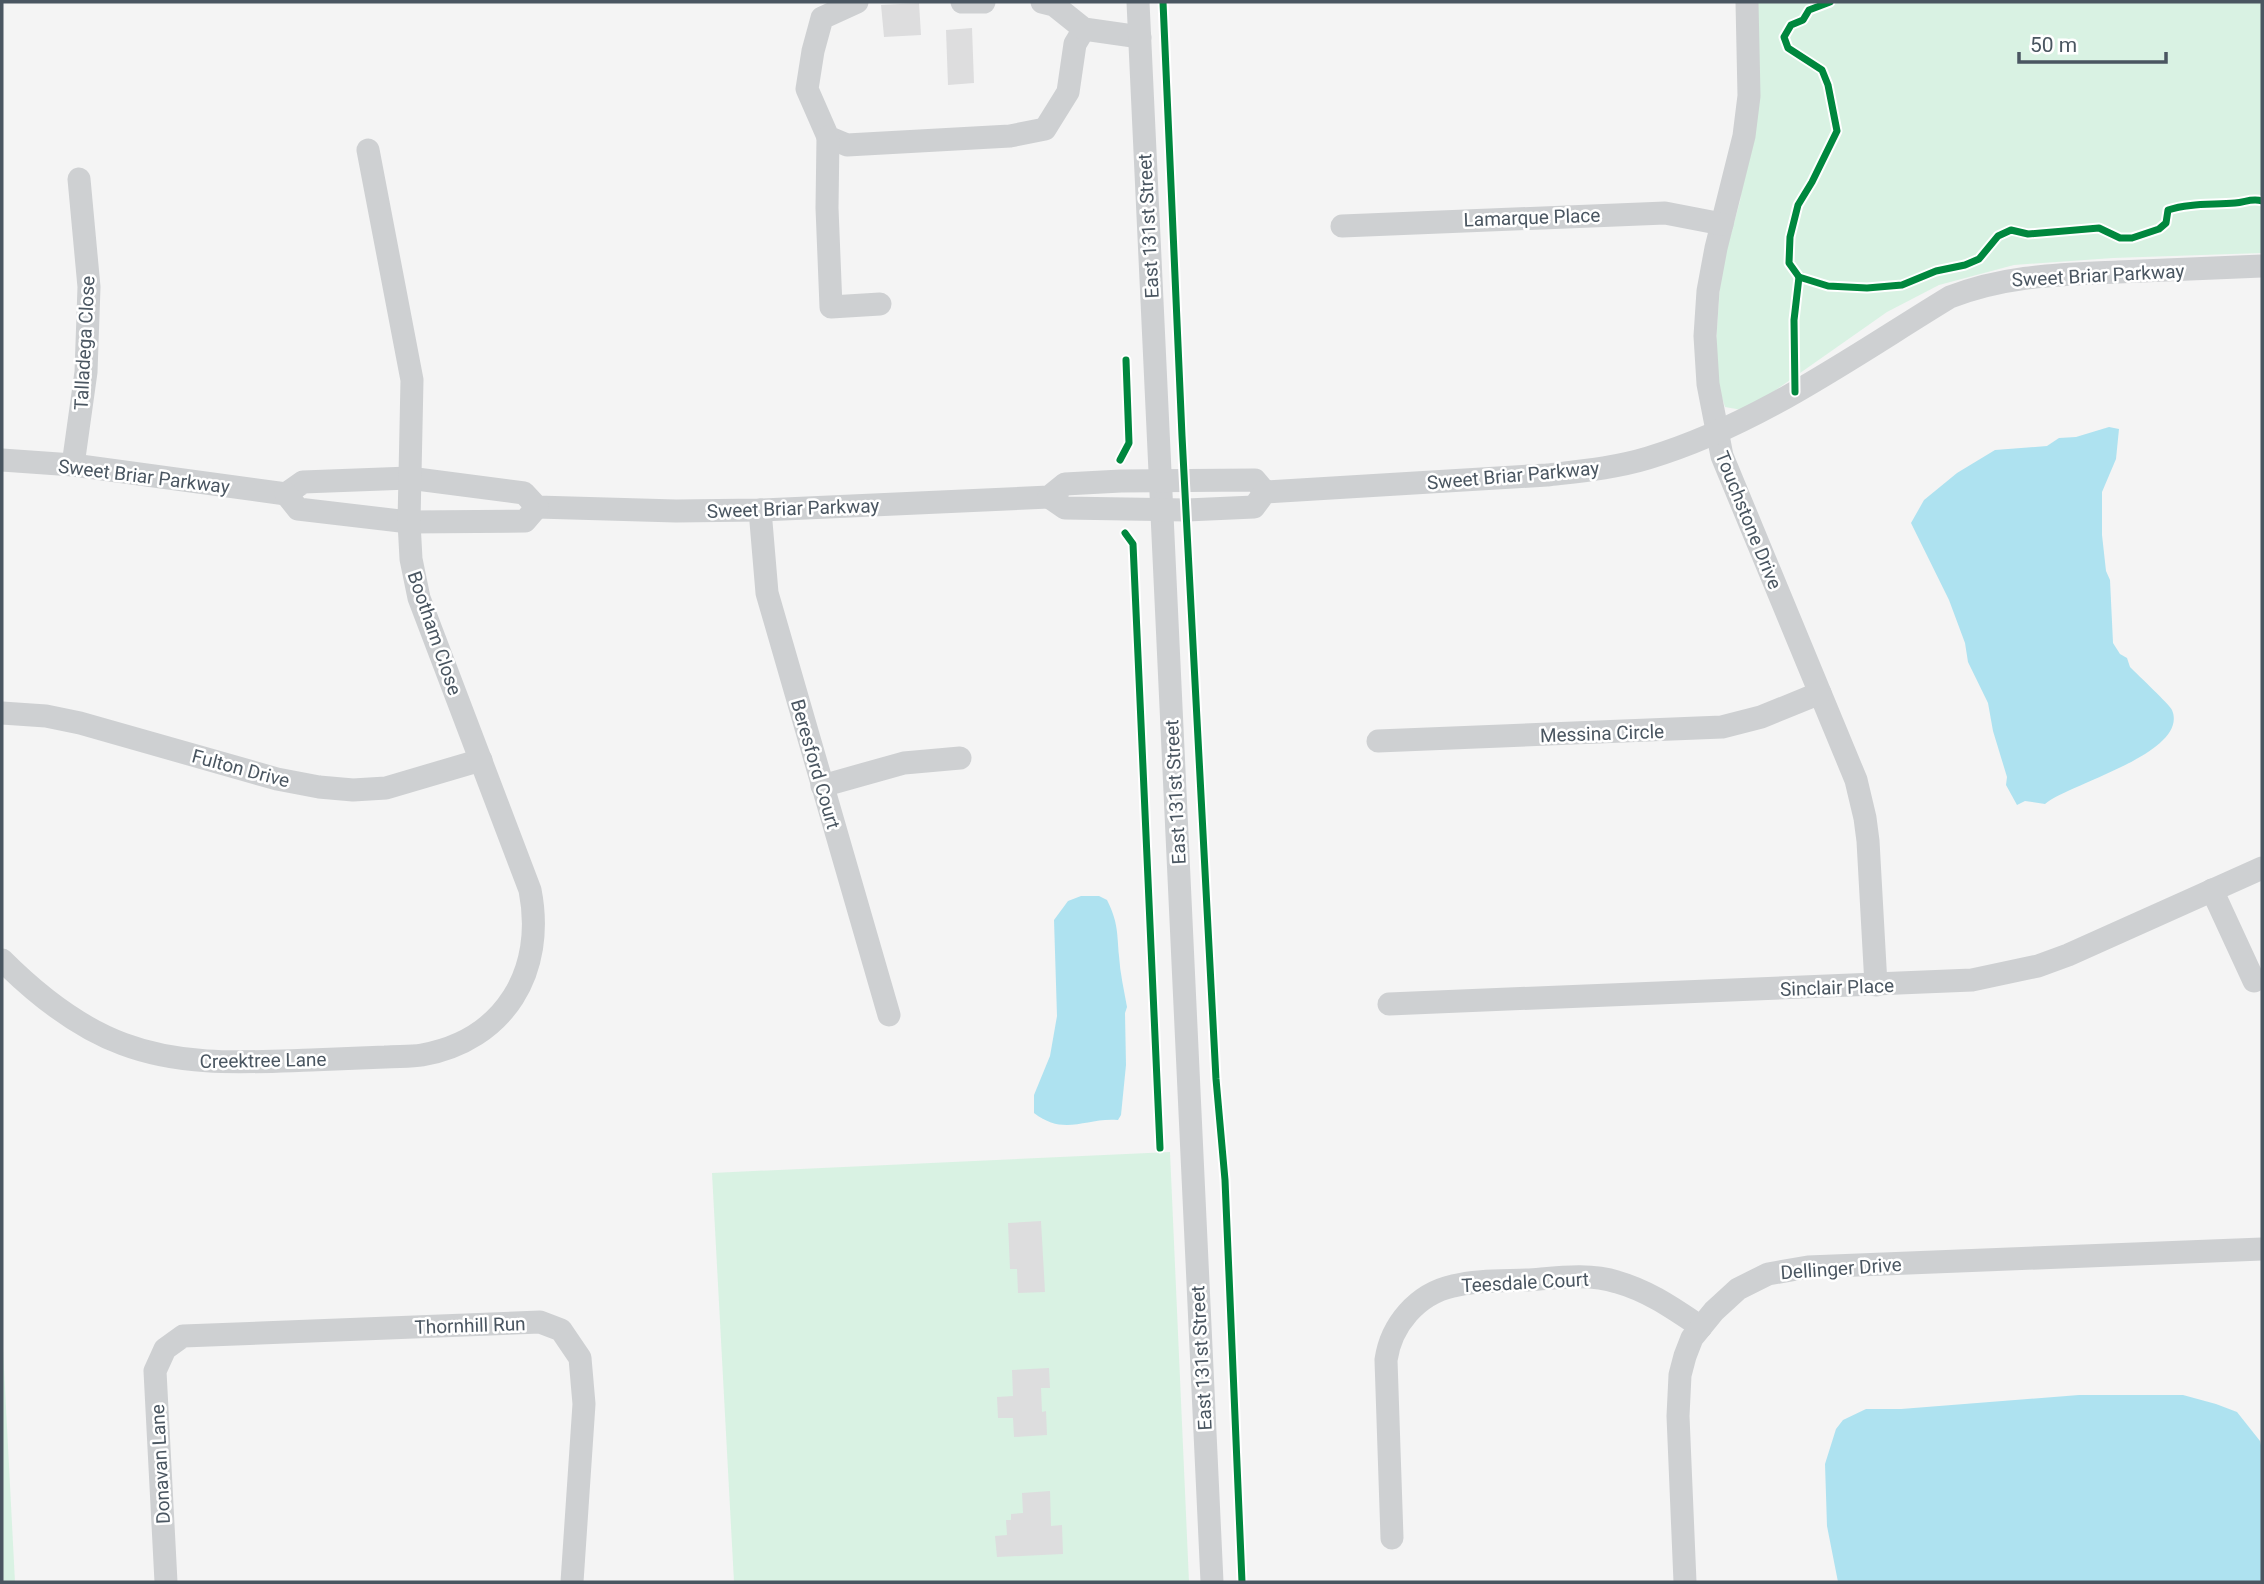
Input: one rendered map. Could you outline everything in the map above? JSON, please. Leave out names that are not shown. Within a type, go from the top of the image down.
[{"type":"street","points":[[857,2],[822,18],[807,89],[828,137],[827,208],[831,307],[880,304]]},
{"type":"street","points":[[962,2],[984,2]]},
{"type":"street","points":[[1042,2],[1054,5],[1084,30],[1140,37]]},
{"type":"street","name":"East 131st Street","points":[[1138,2],[1212,1582]]},
{"type":"street","name":"Touchstone Drive","points":[[1747,2],[1749,96],[1744,136],[1708,290],[1705,336],[1707,384],[1722,456],[1856,780],[1865,818],[1876,985]]},
{"type":"street","points":[[828,137],[846,145],[1010,136],[1045,129],[1068,92],[1075,44],[1084,30]]},
{"type":"street","name":"Bootham Close","points":[[368,150],[412,380],[409,478],[411,559],[419,598],[530,890],[535,915],[532,948],[523,979]]},
{"type":"street","name":"Talladega Close","points":[[73,466],[86,372],[89,287],[79,179]]},
{"type":"street","name":"Lamarque Place","points":[[1342,226],[1665,213],[1722,224]]},
{"type":"street","name":"Sweet Briar Parkway","points":[[1265,492],[1547,475],[1594,470],[1644,460],[1754,416],[1950,297],[1997,281],[2043,276],[2262,266]]},
{"type":"street","name":"Sweet Briar Parkway","points":[[2,460],[73,466],[286,494],[303,482],[409,478],[524,493],[537,507],[676,511],[760,510],[1049,497],[1065,484],[1121,481],[1255,480],[1265,492]]},
{"type":"street","name":"Sweet Briar Parkway","points":[[1049,497],[1065,508],[1254,507],[1265,492]]},
{"type":"street","name":"Sweet Briar Parkway","points":[[286,494],[298,509],[409,523],[525,521],[537,507]]},
{"type":"street","name":"Beresford Court","points":[[760,510],[767,593],[889,1015]]},
{"type":"street","name":"Messina Circle","points":[[1378,741],[1722,727],[1761,717],[1820,693]]},
{"type":"street","name":"Fulton Drive","points":[[2,713],[46,716],[80,723],[277,779],[319,787],[353,790],[386,788],[481,760]]},
{"type":"street","points":[[822,786],[904,763],[960,758]]},
{"type":"street","name":"Sinclair Place","points":[[1389,1003],[1972,980],[2038,966],[2068,955],[2262,868]]},
{"type":"street","points":[[2212,890],[2255,981]]},
{"type":"street","name":"Creektree Lane","points":[[2,960],[23,981],[76,1022],[123,1044],[179,1059],[218,1063],[421,1055],[455,1046],[492,1023],[513,1001],[523,979]]},
{"type":"street","name":"Dellinger Drive","points":[[1685,1582],[1678,1393],[1685,1356],[1692,1338],[1713,1311],[1738,1289],[1761,1277],[1785,1270],[2262,1249]]},
{"type":"street","name":"Teesdale Court","points":[[1392,1538],[1386,1360],[1388,1345],[1394,1332],[1416,1305],[1435,1292],[1461,1284],[1563,1277],[1596,1278],[1639,1289],[1701,1327]]},
{"type":"street","name":"Thornhill Run","points":[[165,1349],[183,1335],[540,1322],[561,1330],[580,1358],[584,1404],[572,1582]]},
{"type":"street","name":"Donavan Lane","points":[[165,1349],[155,1371],[166,1582]]},
{"type":"green space","points":[[1757,2],[2262,2],[2262,253],[2113,258],[2014,265],[1939,285],[1887,312],[1753,406],[1742,410],[1725,407],[1714,373],[1721,270],[1740,201],[1759,70]]},
{"type":"green space","points":[[1170,1152],[1189,1582],[734,1582],[712,1173]]},
{"type":"green space","points":[[2,1330],[15,1582],[2,1582]]},
{"type":"water","points":[[2109,427],[2119,429],[2116,459],[2102,492],[2102,535],[2106,571],[2110,580],[2113,643],[2120,654],[2127,658],[2130,667],[2170,707],[2173,726],[2163,740],[2124,766],[2045,804],[2025,801],[2017,805],[2006,785],[2007,777],[1993,731],[1988,703],[1968,662],[1965,643],[1949,600],[1911,523],[1924,500],[1957,473],[1995,450],[2047,446],[2059,438],[2076,437]]},
{"type":"water","points":[[1081,896],[1099,896],[1107,900],[1115,921],[1127,1007],[1126,1065],[1121,1115],[1118,1120],[1066,1125],[1045,1120],[1034,1113],[1034,1095],[1050,1056],[1057,1016],[1054,920],[1068,901]]},
{"type":"water","points":[[2079,1395],[2183,1395],[2237,1412],[2260,1441],[2262,1450],[2262,1582],[1838,1582],[1827,1526],[1825,1464],[1836,1429],[1843,1420],[1866,1409],[1901,1409]]},
{"type":"building","points":[[919,3],[921,35],[884,37],[881,5]]},
{"type":"building","points":[[972,28],[974,83],[948,85],[946,30]]},
{"type":"building","points":[[1041,1221],[1045,1292],[1018,1293],[1017,1269],[1010,1269],[1008,1223]]},
{"type":"building","points":[[1049,1368],[1050,1388],[1041,1388],[1047,1435],[1014,1437],[1013,1418],[998,1418],[997,1397],[1013,1396],[1012,1370]]},
{"type":"building","points":[[1050,1491],[1051,1526],[1062,1525],[1063,1554],[997,1557],[995,1536],[1007,1535],[1006,1520],[1011,1520],[1011,1514],[1023,1513],[1022,1493]]},
{"type":"cycle path","points":[[1163,2],[1182,436],[1216,1079],[1225,1180],[1242,1582]]},
{"type":"cycle path","points":[[1830,2],[1809,10],[1803,20],[1791,25],[1784,37],[1788,48],[1822,70],[1828,85],[1837,131],[1798,205],[1790,237],[1789,263],[1799,277],[1828,286],[1867,288],[1902,285],[1936,271],[1979,259],[1998,236],[2011,230],[2028,234],[2099,228],[2120,238],[2132,238],[2159,229],[2166,223],[2168,210],[2193,205],[2262,201]]},
{"type":"cycle path","points":[[1795,392],[1794,320],[1799,277]]},
{"type":"cycle path","points":[[1120,460],[1129,443],[1126,360]]},
{"type":"cycle path","points":[[1125,533],[1133,544],[1160,1148]]}]
